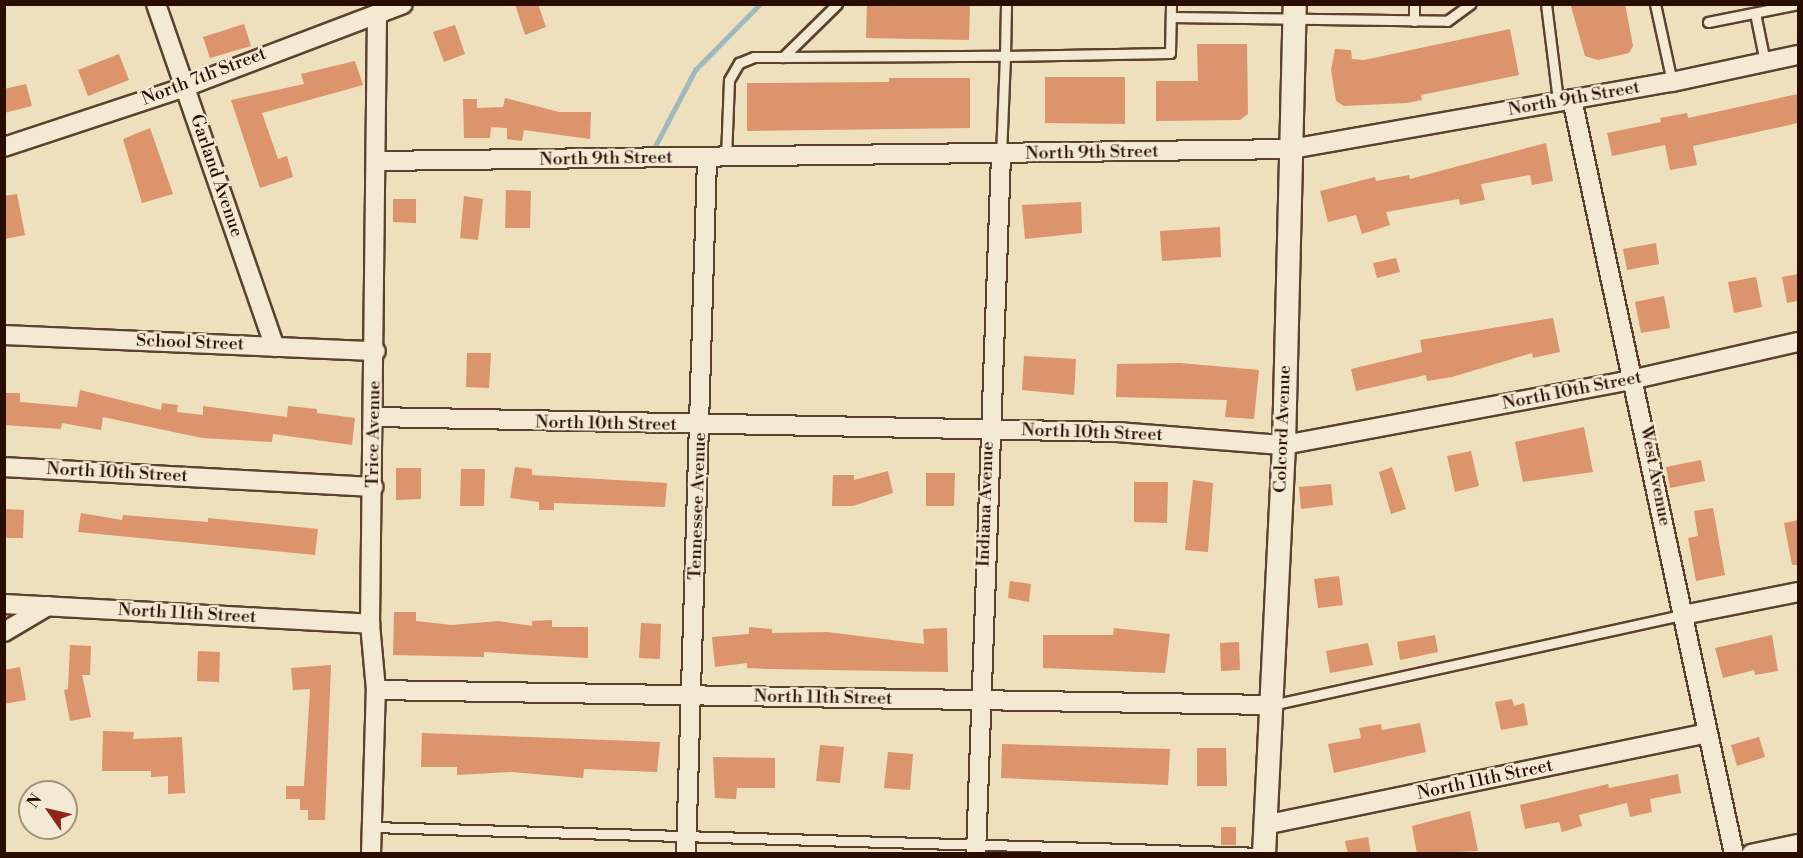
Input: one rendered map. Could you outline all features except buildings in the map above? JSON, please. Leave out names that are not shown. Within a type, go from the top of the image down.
[{"type":"street","name":"Garland Avenue","points":[[156,4],[275,347]]},
{"type":"street","name":"North 7th Street","points":[[4,147],[185,87],[403,4]]},
{"type":"street","name":"Colcord Avenue","points":[[1264,853],[1284,445],[1295,12]]},
{"type":"street","name":"Trice Avenue","points":[[371,854],[376,690],[370,624],[376,351],[377,14]]},
{"type":"street","name":"North 9th Street","points":[[377,161],[1291,149],[1672,82],[1798,55]]},
{"type":"street","name":"West Avenue","points":[[1565,100],[1635,379],[1706,734],[1734,854]]},
{"type":"street","name":"Indiana Avenue","points":[[976,848],[979,700],[1001,154]]},
{"type":"street","name":"Tennessee Avenue","points":[[686,845],[693,695],[707,158]]},
{"type":"street","name":"School Street","points":[[4,335],[376,351]]},
{"type":"street","name":"North 10th Street","points":[[375,417],[1117,432],[1284,445],[1635,379],[1798,342]]},
{"type":"street","name":"North 10th Street","points":[[4,467],[373,487]]},
{"type":"street","points":[[1683,615],[1798,592]]},
{"type":"street","name":"North 11th Street","points":[[4,604],[370,624]]},
{"type":"street","points":[[4,632],[48,606]]},
{"type":"street","name":"North 11th Street","points":[[376,690],[1270,705]]},
{"type":"street","name":"North 11th Street","points":[[1264,825],[1706,734]]},
{"type":"street","points":[[1751,854],[1798,844]]},
{"type":"lane","points":[[783,57],[837,4]]},
{"type":"lane","points":[[1001,154],[1006,4]]},
{"type":"lane","points":[[726,158],[729,80],[739,63],[754,57],[1170,53],[1171,4]]},
{"type":"lane","points":[[1414,4],[1414,21]]},
{"type":"lane","points":[[1171,17],[1295,12],[1414,21],[1447,21],[1470,4]]},
{"type":"lane","points":[[1546,4],[1565,100]]},
{"type":"lane","points":[[1655,4],[1672,82]]},
{"type":"lane","points":[[1708,22],[1798,4]]},
{"type":"lane","points":[[1755,13],[1765,62]]},
{"type":"lane","points":[[1270,705],[1683,615]]},
{"type":"lane","points":[[372,827],[686,845],[1264,853]]},
{"type":"waterway","points":[[652,152],[695,70],[760,4]]}]
